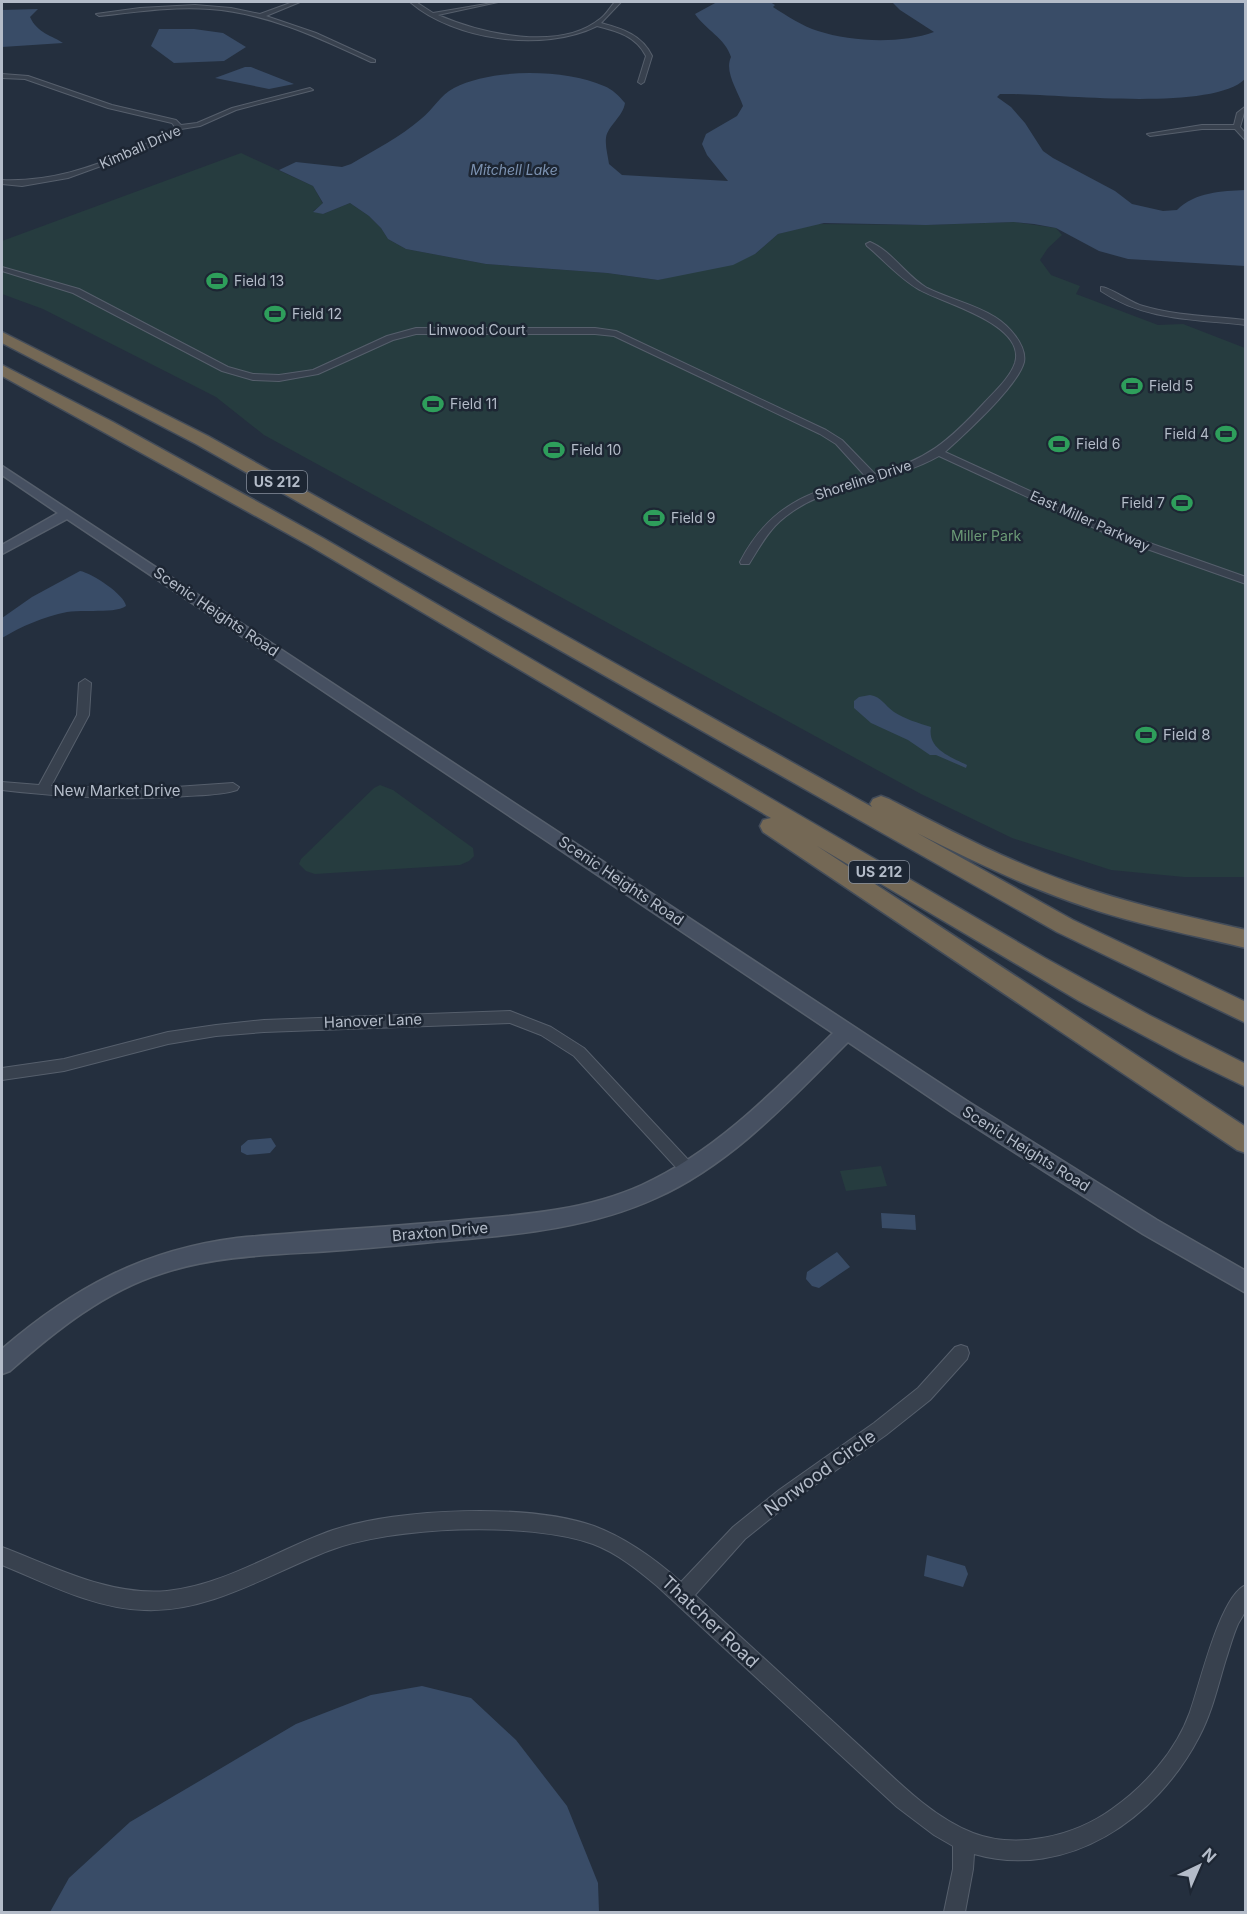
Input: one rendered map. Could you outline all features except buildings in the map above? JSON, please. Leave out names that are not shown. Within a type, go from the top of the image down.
[{"type":"highway","name":"US 212","points":[[2,337],[202,440],[1065,926],[1245,1013]]},
{"type":"highway","name":"US 212","points":[[2,370],[116,429],[371,573],[1020,955],[1174,1042],[1245,1076]]},
{"type":"highway","points":[[2,378],[116,429]]},
{"type":"highway","points":[[549,634],[626,668],[804,765],[983,857],[1059,888],[1125,910],[1245,939]]},
{"type":"highway","points":[[518,660],[957,948],[1245,1142]]},
{"type":"street","points":[[261,16],[297,2]]},
{"type":"street","points":[[413,2],[430,15],[465,30],[518,38],[562,35],[597,24],[610,16],[618,2]]},
{"type":"street","points":[[430,15],[495,2]]},
{"type":"street","points":[[99,14],[187,4],[225,9],[261,16],[310,32],[373,61]]},
{"type":"street","points":[[597,24],[627,33],[641,42],[649,56],[641,82]]},
{"type":"street","points":[[2,76],[26,76],[110,107],[174,121],[179,128]]},
{"type":"street","name":"Kimball Drive","points":[[2,182],[38,183],[104,164],[170,135],[179,128],[198,125],[234,109],[310,90]]},
{"type":"street","points":[[1245,108],[1240,113],[1237,127],[1245,139]]},
{"type":"street","points":[[1150,135],[1202,127],[1237,127]]},
{"type":"street","name":"Shoreline Drive","points":[[746,562],[759,537],[788,510],[821,492],[902,469],[938,452],[993,398],[1015,371],[1019,362],[1018,347],[1008,332],[991,318],[920,287],[870,244]]},
{"type":"street","name":"Linwood Court","points":[[2,269],[76,291],[225,369],[253,377],[279,378],[304,375],[398,335],[426,329],[596,331],[616,334],[823,432],[839,442],[872,477]]},
{"type":"street","points":[[1104,289],[1127,304],[1144,309],[1245,323]]},
{"type":"street","name":"East Miller Parkway","points":[[938,452],[1120,536],[1245,581]]},
{"type":"street","name":"Scenic Heights Road","points":[[2,470],[1011,1140],[1245,1283]]},
{"type":"street","points":[[2,550],[55,522],[67,513]]},
{"type":"street","points":[[43,790],[83,715],[85,683]]},
{"type":"street","name":"New Market Drive","points":[[2,786],[126,793],[233,787]]},
{"type":"street","name":"Hanover Lane","points":[[2,1074],[51,1067],[170,1038],[226,1029],[510,1017],[536,1024],[559,1036],[579,1052],[688,1170]]},
{"type":"street","name":"Braxton Drive","points":[[2,1363],[35,1334],[82,1301],[129,1276],[187,1256],[242,1246],[488,1228],[569,1217],[616,1205],[661,1186],[722,1148],[847,1031]]},
{"type":"street","name":"Norwood Circle","points":[[681,1596],[739,1533],[785,1496],[880,1430],[924,1394],[961,1353]]},
{"type":"street","name":"Thatcher Road","points":[[2,1556],[109,1594],[142,1601],[212,1590],[332,1540],[373,1528],[413,1522],[454,1520],[536,1523],[595,1536],[644,1563],[904,1800],[942,1829],[982,1846],[1026,1852],[1066,1845],[1102,1828],[1138,1802],[1169,1768],[1192,1730],[1209,1688],[1228,1624],[1245,1594]]},
{"type":"street","points":[[955,1912],[963,1869],[964,1839]]},
{"type":"green space","name":"Miller Park","points":[[241,153],[313,186],[323,204],[313,211],[323,214],[350,203],[369,216],[388,239],[406,249],[486,264],[607,273],[658,280],[755,254],[778,234],[816,224],[926,225],[1015,222],[1056,228],[1062,235],[1048,248],[1040,260],[1051,275],[1080,286],[1076,294],[1158,325],[1183,324],[1245,348],[1245,877],[1184,877],[1111,870],[1012,838],[921,794],[264,435],[216,397],[43,309],[2,294],[2,241]]},
{"type":"green space","points":[[380,785],[393,790],[473,848],[474,856],[460,865],[315,874],[306,871],[299,864],[301,859],[374,788]]},
{"type":"green space","points":[[881,1166],[887,1186],[846,1191],[840,1171]]},
{"type":"water","name":"Mitchell Lake","points":[[717,2],[770,2],[775,5],[773,7],[795,20],[831,35],[892,40],[934,32],[900,10],[892,2],[1245,2],[1245,79],[1227,89],[1201,95],[1169,98],[1133,99],[1010,94],[1000,94],[997,97],[1011,107],[1025,123],[1043,151],[1115,191],[1132,204],[1163,211],[1177,210],[1200,196],[1245,190],[1245,266],[1128,259],[1099,251],[1056,228],[1014,222],[926,225],[824,223],[778,234],[755,254],[733,265],[658,280],[607,273],[486,264],[406,249],[388,239],[369,216],[350,203],[323,214],[313,212],[323,203],[313,186],[279,170],[296,162],[342,167],[351,164],[413,126],[454,88],[488,77],[528,73],[588,80],[607,87],[623,100],[624,108],[607,133],[606,141],[609,164],[622,175],[728,181],[707,155],[702,144],[706,134],[737,116],[743,106],[730,75],[731,57],[728,50],[695,14]]},
{"type":"water","points":[[38,9],[30,17],[33,22],[41,30],[63,43],[2,47],[2,10]]},
{"type":"water","points":[[159,29],[194,29],[223,33],[246,47],[224,61],[174,63],[151,46]]},
{"type":"water","points":[[251,67],[294,84],[269,89],[215,78]]},
{"type":"water","points":[[80,571],[107,585],[120,596],[126,606],[106,611],[73,611],[58,614],[33,622],[2,638],[2,618],[32,597]]},
{"type":"water","points":[[870,695],[880,699],[898,714],[931,727],[931,735],[936,747],[967,765],[966,768],[936,755],[930,755],[908,740],[871,723],[854,708],[854,701],[859,697]]},
{"type":"water","points":[[271,1138],[276,1146],[270,1153],[247,1155],[241,1152],[241,1146],[248,1140]]},
{"type":"water","points":[[881,1213],[915,1215],[916,1230],[882,1228]]},
{"type":"water","points":[[837,1252],[850,1267],[819,1288],[812,1286],[806,1279],[807,1272]]},
{"type":"water","points":[[927,1555],[965,1566],[968,1574],[963,1587],[924,1576]]},
{"type":"water","points":[[422,1686],[471,1698],[516,1740],[567,1806],[598,1883],[599,1912],[50,1912],[69,1878],[130,1822],[296,1724],[371,1695]]},
{"type":"place","name":"Field 13","points":[[217,281]]},
{"type":"place","name":"Field 12","points":[[275,314]]},
{"type":"place","name":"Field 5","points":[[1132,386]]},
{"type":"place","name":"Field 11","points":[[433,404]]},
{"type":"place","name":"Field 4","points":[[1226,434]]},
{"type":"place","name":"Field 6","points":[[1059,444]]},
{"type":"place","name":"Field 10","points":[[554,450]]},
{"type":"place","name":"Field 7","points":[[1182,503]]},
{"type":"place","name":"Field 9","points":[[654,518]]},
{"type":"place","name":"Field 8","points":[[1146,735]]}]
